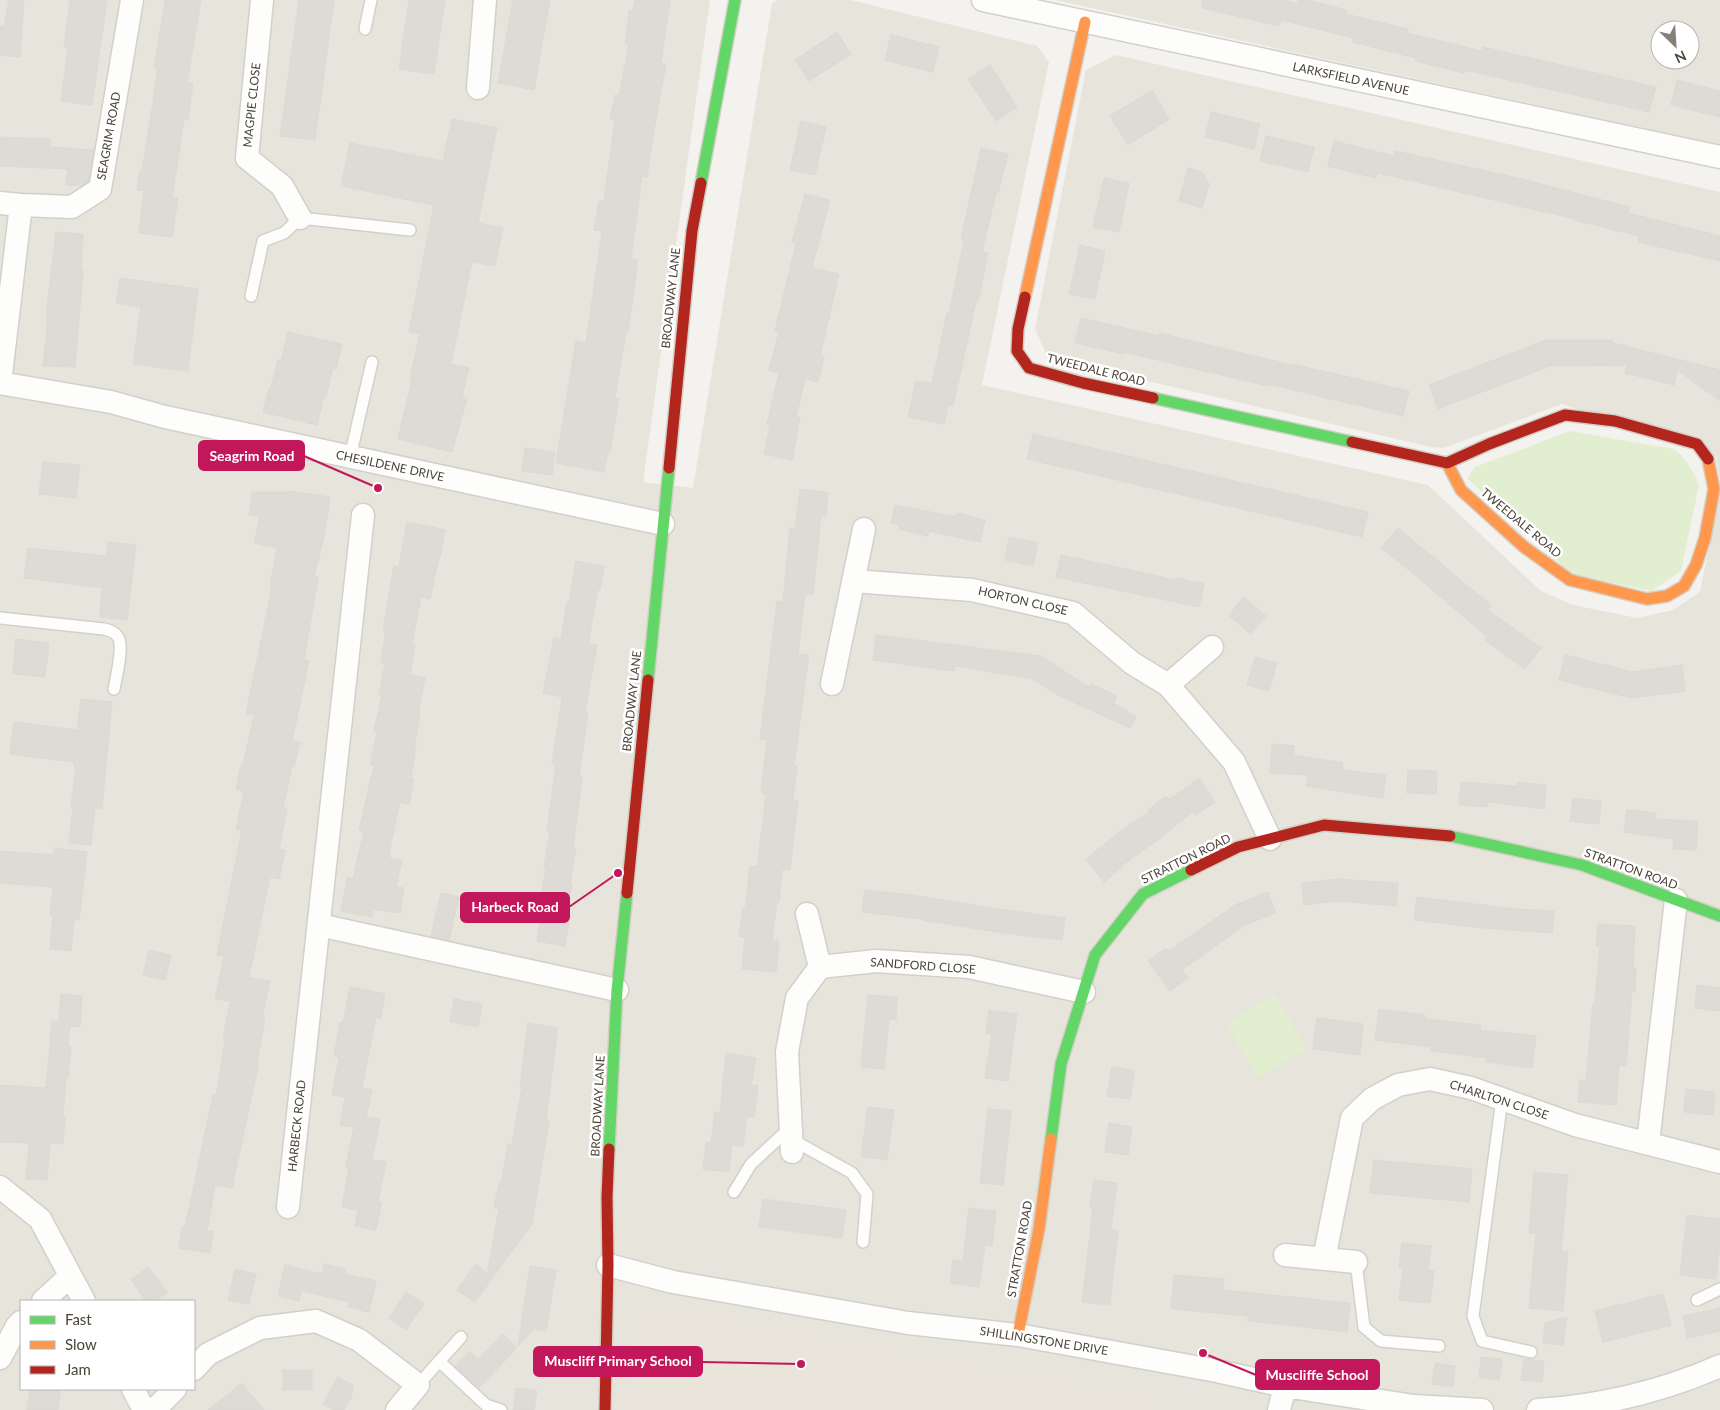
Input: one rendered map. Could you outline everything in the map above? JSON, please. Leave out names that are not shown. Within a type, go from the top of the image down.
[{"type":"street","name":"SEAGRIM ROAD","points":[[0,383],[10,204],[72,207],[100,189],[132,0]]},
{"type":"street","name":"MAGPIE CLOSE","points":[[262,0],[247,158],[282,186],[300,218]]},
{"type":"street","points":[[478,88],[486,0]]},
{"type":"street","name":"BROADWAY LANE","points":[[605,1410],[608,1265],[606,1197],[617,990],[692,231],[735,0]]},
{"type":"street","name":"LARKSFIELD AVENUE","points":[[983,0],[1720,157]]},
{"type":"street","name":"TWEEDALE ROAD","points":[[1086,22],[1018,328],[1017,352],[1029,368],[1083,383],[1447,463],[1489,444],[1565,415],[1615,421],[1697,444],[1708,457],[1714,489],[1704,538],[1696,565],[1684,586],[1667,596],[1646,599],[1570,580],[1524,547],[1461,490],[1447,463]]},
{"type":"street","name":"CHESILDENE DRIVE","points":[[0,383],[111,402],[165,418],[663,524]]},
{"type":"street","name":"HARBECK ROAD","points":[[288,1207],[363,514]]},
{"type":"street","points":[[832,684],[864,529]]},
{"type":"street","name":"HORTON CLOSE","points":[[853,581],[972,590],[1073,612],[1132,664],[1168,685],[1234,762],[1270,839]]},
{"type":"street","points":[[1168,685],[1212,647]]},
{"type":"street","name":"STRATTON ROAD","points":[[1018,1335],[1039,1229],[1061,1064],[1095,955],[1143,894],[1238,847],[1324,825],[1442,834],[1582,865],[1720,916]]},
{"type":"street","points":[[1648,1143],[1676,900]]},
{"type":"street","points":[[792,1139],[787,1052],[797,998],[820,967],[807,914]]},
{"type":"street","points":[[318,925],[617,990]]},
{"type":"street","name":"SANDFORD CLOSE","points":[[820,967],[876,961],[969,967],[1084,992]]},
{"type":"street","name":"CHARLTON CLOSE","points":[[1324,1259],[1352,1118],[1372,1099],[1398,1085],[1430,1079],[1471,1088],[1575,1125],[1720,1162]]},
{"type":"street","points":[[0,1187],[40,1219],[83,1300]]},
{"type":"street","points":[[1285,1255],[1356,1262]]},
{"type":"street","name":"SHILLINGSTONE DRIVE","points":[[608,1265],[673,1282],[908,1323],[1018,1335],[1217,1370],[1285,1386],[1414,1406],[1482,1410]]},
{"type":"street","points":[[44,1300],[70,1276]]},
{"type":"street","points":[[195,1368],[208,1354],[260,1328],[316,1321],[359,1340],[418,1385],[397,1410]]},
{"type":"street","points":[[0,1358],[20,1323]]},
{"type":"street","points":[[1538,1410],[1575,1408],[1642,1393],[1720,1366]]},
{"type":"street","points":[[1279,1410],[1285,1386]]},
{"type":"street","points":[[134,1390],[144,1410]]},
{"type":"street","points":[[154,1410],[173,1390]]},
{"type":"lane","points":[[365,29],[371,0]]},
{"type":"lane","points":[[251,296],[263,241],[284,233],[300,218],[410,230]]},
{"type":"lane","points":[[350,457],[372,362]]},
{"type":"lane","points":[[0,618],[104,629],[116,634],[120,640],[121,647],[114,689]]},
{"type":"lane","points":[[1502,1099],[1473,1316],[1482,1341],[1532,1352]]},
{"type":"lane","points":[[734,1192],[751,1164],[792,1139],[852,1173],[868,1194],[863,1242]]},
{"type":"lane","points":[[1356,1262],[1364,1327],[1381,1341],[1438,1346]]},
{"type":"lane","points":[[1697,1300],[1720,1289]]},
{"type":"lane","points":[[418,1385],[461,1337]]},
{"type":"lane","points":[[439,1361],[486,1405],[501,1410]]},
{"type":"shaded area","points":[[0,0],[710,0],[643,482],[693,488],[772,3],[778,0],[851,0],[1037,46],[1049,62],[982,385],[1428,485],[1541,591],[1573,605],[1637,618],[1673,610],[1700,592],[1720,489],[1720,1410],[0,1410]]},
{"type":"shaded area","points":[[1055,0],[1720,0],[1720,145]]},
{"type":"shaded area","points":[[1116,55],[1720,192],[1720,480],[1716,457],[1562,404],[1444,448],[1431,447],[1048,358],[1035,329],[1086,70]]},
{"type":"shaded area","points":[[651,1304],[666,1305],[1157,1399],[1155,1410],[628,1410],[633,1317],[641,1309]]},
{"type":"green space","points":[[1570,431],[1674,449],[1686,461],[1694,474],[1699,485],[1681,571],[1651,591],[1571,574],[1467,478],[1475,467]]},
{"type":"green space","points":[[1274,995],[1307,1048],[1259,1078],[1226,1024]]},
{"type":"building","points":[[9,0],[24,0],[20,57],[0,55],[0,26],[4,26]]},
{"type":"building","points":[[70,0],[107,0],[92,105],[61,101],[68,48],[64,47]]},
{"type":"building","points":[[165,0],[201,0],[187,83],[193,83],[188,120],[184,119],[172,198],[178,198],[172,237],[139,233],[144,191],[137,190],[140,171],[142,171],[158,69],[154,68]]},
{"type":"building","points":[[299,0],[334,0],[315,140],[280,136]]},
{"type":"building","points":[[409,0],[445,0],[434,74],[399,69]]},
{"type":"building","points":[[513,0],[550,0],[534,90],[498,83]]},
{"type":"building","points":[[635,0],[670,0],[661,63],[666,64],[647,177],[642,176],[631,259],[638,260],[628,332],[626,331],[615,398],[619,398],[610,452],[608,452],[604,472],[556,463],[576,341],[586,343],[602,231],[594,230],[599,201],[604,201],[615,120],[610,119],[615,95],[619,96],[629,44],[625,44],[629,11],[633,11]]},
{"type":"building","points":[[1203,0],[1286,0],[1297,4],[1298,0],[1308,0],[1347,10],[1346,14],[1408,29],[1407,33],[1482,51],[1483,47],[1656,87],[1649,112],[1465,70],[1464,73],[1415,61],[1416,58],[1353,42],[1354,38],[1281,20],[1279,26],[1202,8]]},
{"type":"building","points":[[837,32],[851,54],[809,81],[795,60]]},
{"type":"building","points":[[891,35],[939,47],[933,72],[885,60]]},
{"type":"building","points":[[990,65],[1017,107],[996,121],[968,79]]},
{"type":"building","points":[[1677,80],[1720,91],[1720,117],[1671,105]]},
{"type":"building","points":[[1152,90],[1169,119],[1128,145],[1110,116]]},
{"type":"building","points":[[1211,112],[1260,124],[1254,149],[1205,137]]},
{"type":"building","points":[[452,119],[497,128],[478,223],[503,228],[495,266],[472,262],[451,364],[469,368],[462,397],[467,398],[452,452],[398,439],[412,380],[410,379],[420,334],[409,332],[434,205],[341,186],[350,143],[443,161]]},
{"type":"building","points":[[801,121],[826,127],[815,175],[790,170]]},
{"type":"building","points":[[1266,136],[1314,147],[1308,172],[1260,161]]},
{"type":"building","points":[[0,137],[50,139],[50,147],[93,150],[88,181],[81,186],[66,185],[68,169],[0,166]]},
{"type":"building","points":[[1334,141],[1394,156],[1395,151],[1518,178],[1629,207],[1628,213],[1720,236],[1720,261],[1638,242],[1639,236],[1575,219],[1378,173],[1376,178],[1328,166]]},
{"type":"building","points":[[981,148],[1008,154],[998,193],[996,193],[982,252],[988,253],[953,406],[948,405],[944,424],[908,417],[916,381],[932,384],[947,313],[949,314],[964,240],[961,239]]},
{"type":"building","points":[[1188,168],[1202,172],[1209,184],[1202,208],[1179,201]]},
{"type":"building","points":[[1104,178],[1129,183],[1119,232],[1093,227]]},
{"type":"building","points":[[805,194],[830,200],[812,268],[839,274],[820,356],[824,357],[818,382],[805,379],[796,417],[800,418],[792,460],[764,454],[770,425],[767,424],[779,373],[769,370],[779,332],[775,331],[796,243],[792,242]]},
{"type":"building","points":[[56,232],[83,234],[81,270],[83,270],[75,367],[43,366],[47,331],[47,307]]},
{"type":"building","points":[[1080,245],[1105,251],[1095,299],[1069,294]]},
{"type":"building","points":[[120,278],[198,289],[188,371],[133,364],[141,307],[116,303]]},
{"type":"building","points":[[1081,318],[1159,336],[1159,333],[1409,391],[1403,416],[1268,384],[1268,386],[1124,352],[1123,354],[1075,343]]},
{"type":"building","points":[[288,332],[342,344],[336,369],[333,368],[326,397],[324,396],[317,425],[263,412],[278,360],[281,360]]},
{"type":"building","points":[[1546,340],[1613,340],[1613,343],[1720,370],[1720,401],[1677,370],[1674,385],[1625,373],[1627,365],[1550,366],[1438,409],[1429,385]]},
{"type":"building","points":[[1033,434],[1368,512],[1362,537],[1027,459]]},
{"type":"building","points":[[525,448],[555,452],[552,475],[522,471]]},
{"type":"building","points":[[43,462],[80,465],[76,498],[39,494]]},
{"type":"building","points":[[800,489],[828,493],[826,516],[821,515],[813,595],[805,594],[798,654],[809,655],[794,766],[797,766],[793,800],[798,800],[790,870],[782,869],[779,902],[777,901],[772,940],[779,941],[776,972],[742,969],[745,937],[739,937],[743,907],[746,907],[750,866],[757,867],[766,796],[761,792],[767,740],[760,739],[777,601],[783,602],[790,528],[795,529]]},
{"type":"building","points":[[289,491],[330,497],[325,532],[314,577],[318,578],[304,660],[309,661],[292,741],[300,742],[294,767],[292,766],[283,809],[287,809],[279,849],[285,850],[279,879],[270,877],[249,977],[270,981],[262,1019],[265,1019],[257,1062],[259,1062],[232,1188],[215,1185],[207,1231],[213,1231],[210,1253],[179,1248],[182,1227],[185,1228],[213,1095],[216,1096],[225,1040],[223,1039],[230,1001],[215,999],[224,956],[217,955],[242,830],[236,829],[244,791],[236,789],[254,715],[246,714],[272,587],[270,586],[277,548],[254,543],[260,516],[249,515],[252,492]]},
{"type":"building","points":[[895,505],[956,517],[957,513],[985,520],[980,542],[929,531],[928,536],[899,529],[900,525],[891,523]]},
{"type":"building","points":[[407,522],[445,530],[430,599],[421,597],[412,643],[415,644],[410,675],[425,678],[418,714],[420,714],[411,778],[414,779],[409,804],[400,802],[390,847],[389,858],[402,860],[396,887],[404,888],[400,913],[373,909],[372,917],[341,911],[347,878],[353,879],[364,831],[359,830],[374,766],[370,765],[377,732],[374,731],[382,695],[379,695],[385,663],[381,662],[386,630],[383,629],[394,566],[399,567]]},
{"type":"building","points":[[1398,528],[1492,606],[1488,610],[1541,648],[1525,669],[1485,640],[1487,637],[1381,548]]},
{"type":"building","points":[[1009,537],[1038,543],[1033,566],[1005,560]]},
{"type":"building","points":[[108,542],[136,545],[127,620],[100,617],[102,588],[24,578],[28,548],[106,556]]},
{"type":"building","points":[[1061,555],[1176,580],[1176,578],[1204,584],[1199,607],[1056,577]]},
{"type":"building","points":[[576,561],[604,566],[588,644],[597,645],[585,712],[588,712],[579,778],[582,778],[573,848],[576,849],[570,883],[572,884],[565,922],[569,923],[565,946],[537,941],[544,903],[540,903],[546,868],[544,867],[550,831],[547,831],[556,764],[552,764],[562,697],[543,693],[554,638],[561,639]]},
{"type":"building","points":[[1243,597],[1266,616],[1251,634],[1229,616]]},
{"type":"building","points":[[876,635],[1041,656],[1090,688],[1091,684],[1117,696],[1114,703],[1136,717],[1130,728],[1058,695],[1033,679],[955,666],[954,671],[873,660]]},
{"type":"building","points":[[16,639],[49,643],[45,677],[13,674]]},
{"type":"building","points":[[1565,655],[1633,672],[1682,665],[1685,691],[1632,698],[1559,680]]},
{"type":"building","points":[[1255,657],[1277,663],[1269,691],[1247,685]]},
{"type":"building","points":[[81,699],[112,702],[102,809],[95,808],[91,845],[69,843],[76,767],[74,767],[74,762],[10,754],[14,722],[77,730]]},
{"type":"building","points":[[1272,744],[1294,746],[1294,755],[1343,763],[1342,770],[1386,775],[1383,798],[1306,786],[1308,775],[1270,773]]},
{"type":"building","points":[[1408,770],[1437,771],[1436,794],[1407,793]]},
{"type":"building","points":[[1199,778],[1215,802],[1196,815],[1194,811],[1121,866],[1104,882],[1086,859],[1122,830],[1149,812],[1148,810],[1166,796],[1169,800]]},
{"type":"building","points":[[1461,782],[1517,786],[1518,782],[1546,785],[1544,809],[1488,802],[1488,807],[1459,805]]},
{"type":"building","points":[[1573,798],[1601,801],[1599,824],[1570,821]]},
{"type":"building","points":[[1627,810],[1656,813],[1655,819],[1698,821],[1696,850],[1673,849],[1674,839],[1624,832]]},
{"type":"building","points":[[54,848],[87,852],[79,920],[74,920],[71,951],[50,949],[53,917],[50,917],[53,887],[0,883],[0,851],[54,855]]},
{"type":"building","points":[[1337,879],[1398,883],[1396,906],[1338,901],[1304,905],[1302,883]]},
{"type":"building","points":[[865,890],[912,895],[1065,918],[1062,940],[1003,933],[923,919],[862,912]]},
{"type":"building","points":[[1268,892],[1276,913],[1245,925],[1182,970],[1188,978],[1170,991],[1148,961],[1166,948],[1169,951],[1235,905]]},
{"type":"building","points":[[441,893],[459,897],[449,940],[431,936]]},
{"type":"building","points":[[1417,897],[1516,909],[1554,911],[1552,933],[1414,920]]},
{"type":"building","points":[[1598,924],[1635,926],[1633,968],[1636,968],[1635,991],[1632,991],[1626,1066],[1619,1065],[1616,1105],[1578,1102],[1580,1080],[1586,1080],[1593,1003],[1595,1003],[1600,946],[1596,946]]},
{"type":"building","points":[[149,950],[171,955],[165,980],[143,975]]},
{"type":"building","points":[[1697,985],[1720,988],[1720,1011],[1695,1008]]},
{"type":"building","points":[[350,987],[385,994],[381,1018],[376,1017],[362,1088],[372,1090],[366,1117],[380,1120],[372,1160],[386,1162],[378,1202],[382,1202],[376,1230],[355,1226],[358,1210],[342,1207],[349,1168],[346,1167],[354,1127],[340,1125],[345,1097],[332,1095],[339,1058],[334,1056],[340,1022],[343,1023]]},
{"type":"building","points":[[61,994],[82,996],[80,1027],[70,1026],[68,1046],[71,1047],[68,1078],[66,1078],[63,1144],[50,1143],[47,1180],[26,1179],[29,1143],[0,1142],[0,1085],[46,1088],[52,1021],[59,1022]]},
{"type":"building","points":[[868,995],[897,997],[896,1020],[889,1019],[884,1069],[861,1067]]},
{"type":"building","points":[[454,999],[482,1004],[478,1027],[450,1022]]},
{"type":"building","points":[[1379,1009],[1425,1015],[1425,1019],[1481,1025],[1480,1030],[1536,1036],[1532,1068],[1486,1062],[1486,1058],[1431,1051],[1431,1047],[1375,1040]]},
{"type":"building","points":[[989,1010],[1017,1014],[1008,1081],[985,1078],[992,1034],[986,1033]]},
{"type":"building","points":[[1317,1018],[1363,1024],[1360,1055],[1313,1049]]},
{"type":"building","points":[[528,1023],[558,1028],[546,1119],[549,1120],[532,1224],[475,1302],[457,1290],[476,1264],[487,1273],[499,1209],[494,1208],[508,1144],[512,1145],[522,1087],[520,1087]]},
{"type":"building","points":[[726,1053],[756,1058],[751,1086],[758,1085],[754,1117],[747,1116],[743,1146],[732,1145],[729,1172],[703,1169],[706,1142],[711,1143],[715,1112],[720,1113]]},
{"type":"building","points":[[1112,1067],[1134,1071],[1130,1099],[1107,1096]]},
{"type":"building","points":[[1686,1089],[1715,1092],[1713,1115],[1684,1112]]},
{"type":"building","points":[[868,1107],[894,1110],[887,1160],[861,1156]]},
{"type":"building","points":[[988,1109],[1011,1111],[1003,1185],[980,1183]]},
{"type":"building","points":[[1109,1123],[1132,1127],[1128,1155],[1105,1152]]},
{"type":"building","points":[[1374,1160],[1472,1169],[1469,1202],[1370,1193]]},
{"type":"building","points":[[1534,1172],[1568,1175],[1561,1251],[1568,1251],[1563,1311],[1529,1308],[1536,1233],[1529,1233]]},
{"type":"building","points":[[1094,1180],[1117,1183],[1111,1230],[1118,1231],[1110,1305],[1082,1302],[1093,1209],[1090,1208]]},
{"type":"building","points":[[763,1199],[846,1210],[842,1238],[759,1227]]},
{"type":"building","points":[[969,1208],[996,1211],[992,1246],[985,1245],[979,1287],[950,1283],[953,1260],[963,1261]]},
{"type":"building","points":[[1687,1215],[1720,1219],[1720,1243],[1716,1279],[1680,1275]]},
{"type":"building","points":[[1402,1243],[1431,1246],[1428,1270],[1434,1271],[1430,1303],[1399,1300],[1403,1268],[1399,1268]]},
{"type":"building","points":[[324,1264],[345,1269],[344,1274],[376,1281],[369,1312],[348,1307],[350,1302],[301,1291],[299,1301],[278,1296],[285,1265],[322,1274]]},
{"type":"building","points":[[530,1266],[556,1270],[546,1331],[534,1329],[518,1346]]},
{"type":"building","points":[[148,1267],[167,1292],[156,1300],[145,1300],[131,1280]]},
{"type":"building","points":[[235,1269],[256,1274],[249,1304],[228,1300]]},
{"type":"building","points":[[1174,1275],[1224,1279],[1223,1290],[1350,1303],[1347,1332],[1248,1321],[1248,1316],[1171,1309]]},
{"type":"building","points":[[406,1292],[424,1304],[406,1330],[389,1318]]},
{"type":"building","points":[[1663,1294],[1671,1325],[1603,1342],[1595,1311]]},
{"type":"building","points":[[1720,1308],[1720,1331],[1687,1338],[1683,1316]]},
{"type":"building","points":[[1567,1317],[1563,1345],[1543,1343],[1545,1323]]},
{"type":"building","points":[[503,1334],[517,1348],[479,1388],[455,1366],[470,1351],[478,1359]]},
{"type":"building","points":[[1481,1357],[1502,1359],[1499,1380],[1479,1377]]},
{"type":"building","points":[[1524,1359],[1544,1361],[1542,1382],[1521,1380]]},
{"type":"building","points":[[1435,1363],[1455,1366],[1453,1387],[1432,1384]]},
{"type":"building","points":[[283,1370],[312,1370],[312,1390],[283,1390]]},
{"type":"building","points":[[338,1377],[353,1385],[351,1398],[344,1410],[333,1410],[323,1404]]},
{"type":"building","points":[[242,1383],[264,1410],[208,1410]]},
{"type":"building","points":[[516,1388],[537,1391],[534,1410],[513,1410]]},
{"type":"building","points":[[30,1390],[61,1390],[58,1410],[27,1410]]},
{"type":"traffic: fast","points":[[701,183],[735,0]]},
{"type":"traffic: fast","points":[[1153,398],[1352,442]]},
{"type":"traffic: fast","points":[[648,680],[669,468]]},
{"type":"traffic: fast","points":[[1450,836],[1582,865],[1720,916]]},
{"type":"traffic: fast","points":[[1051,1139],[1061,1064],[1095,955],[1143,894],[1191,870]]},
{"type":"traffic: fast","points":[[609,1149],[617,990],[627,893]]},
{"type":"traffic: slow","points":[[1025,297],[1085,22]]},
{"type":"traffic: slow","points":[[1447,463],[1461,490],[1524,547],[1570,580],[1647,599],[1667,596],[1684,586],[1696,565],[1705,538],[1714,489],[1708,459]]},
{"type":"traffic: slow","points":[[1018,1335],[1039,1229],[1051,1139]]},
{"type":"traffic: jam","points":[[669,468],[692,231],[701,183]]},
{"type":"traffic: jam","points":[[1025,297],[1018,329],[1017,351],[1029,368],[1083,383],[1153,398]]},
{"type":"traffic: jam","points":[[1352,442],[1447,463],[1489,444],[1565,415],[1615,421],[1697,444],[1708,459]]},
{"type":"traffic: jam","points":[[627,893],[648,680]]},
{"type":"traffic: jam","points":[[1191,870],[1238,847],[1324,825],[1450,836]]},
{"type":"traffic: jam","points":[[605,1410],[609,1149]]},
{"type":"place","name":"Seagrim Road","points":[[378,488]]},
{"type":"place","name":"Harbeck Road","points":[[618,873]]},
{"type":"place","name":"Muscliffe School","points":[[1203,1353]]},
{"type":"place","name":"Muscliff Primary School","points":[[801,1364]]}]
